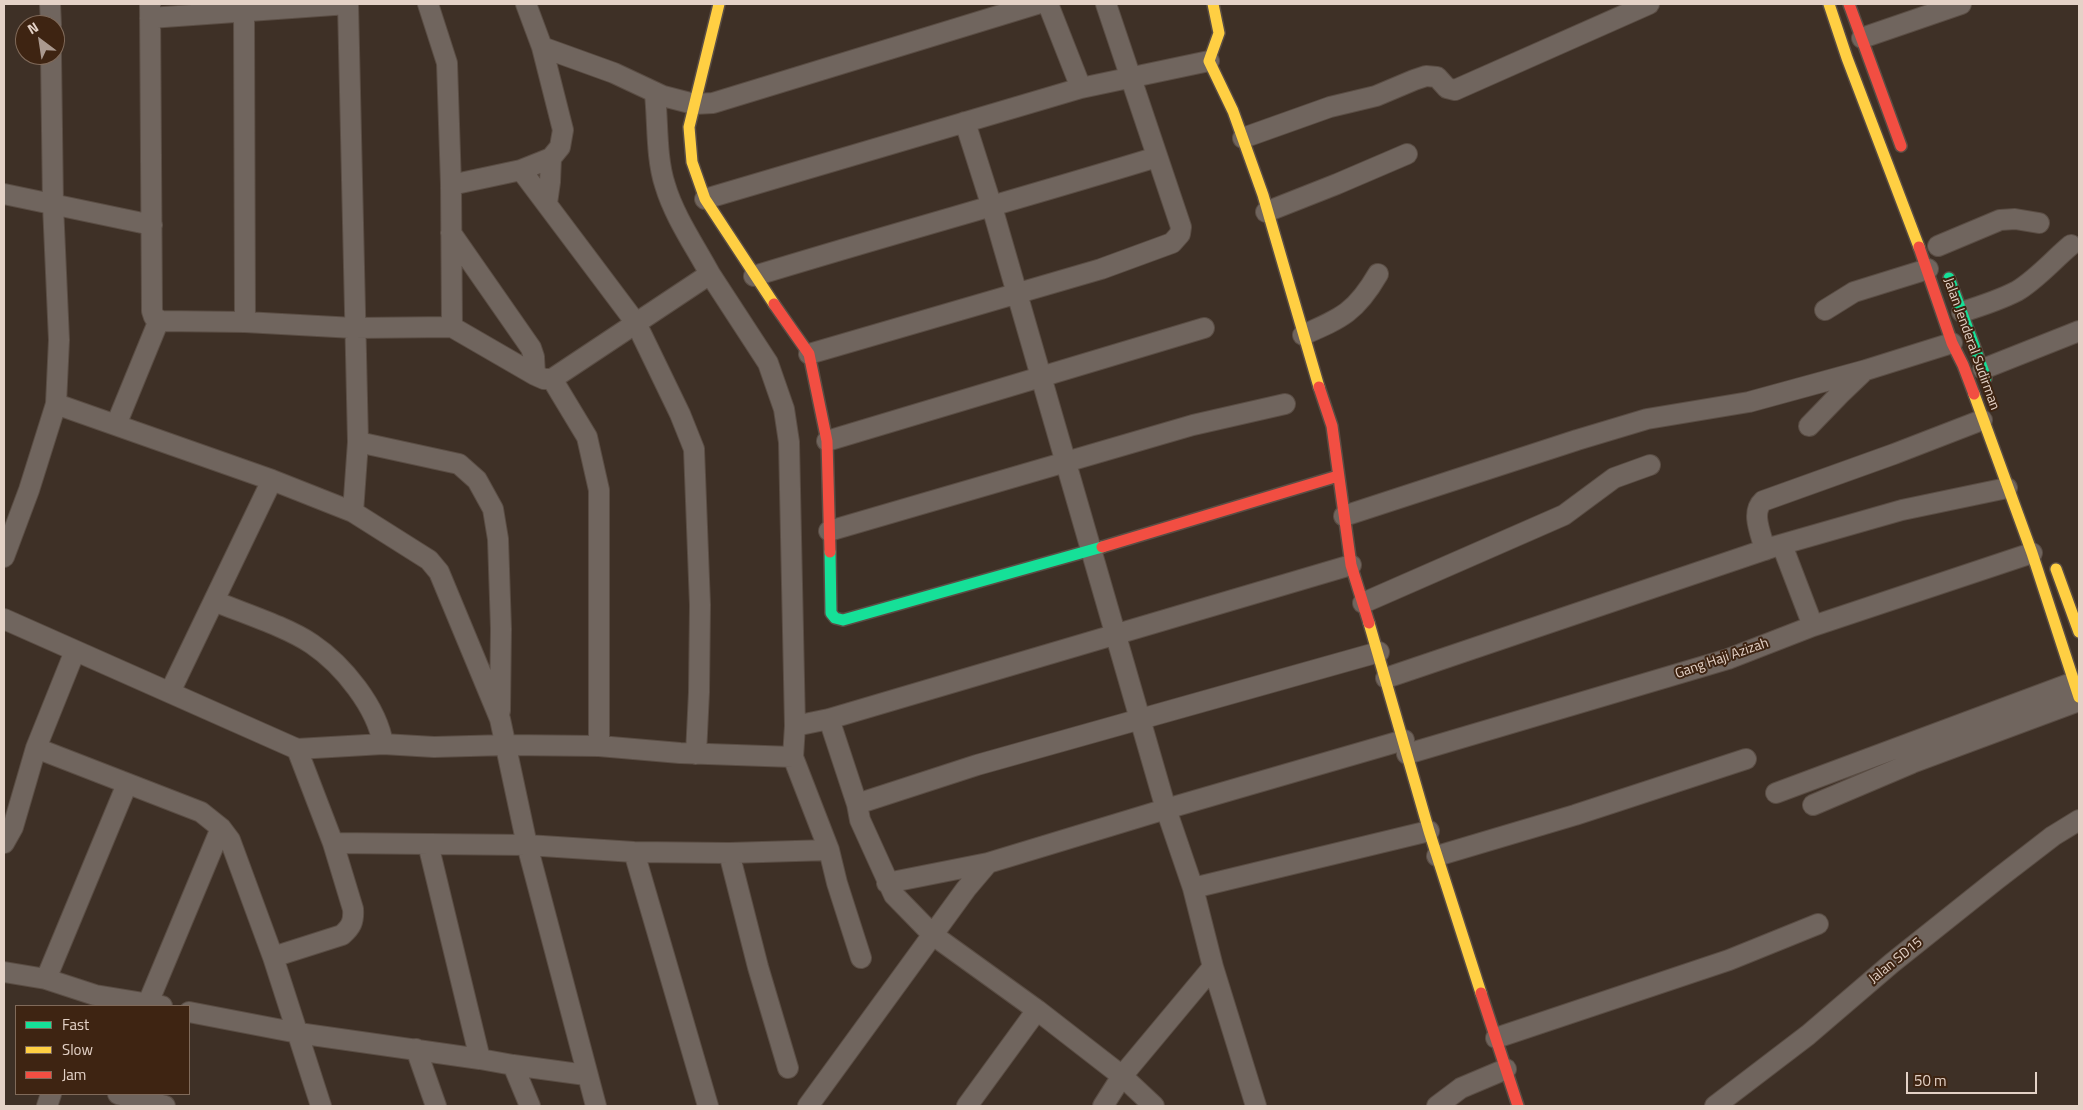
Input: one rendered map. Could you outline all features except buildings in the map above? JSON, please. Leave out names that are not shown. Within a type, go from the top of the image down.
[{"type":"main road","points":[[722,4],[689,103],[692,162],[705,199],[754,276],[809,354],[827,441],[831,613],[839,620],[1092,550],[1338,476]]},
{"type":"main road","points":[[1213,4],[1219,33],[1210,61],[1233,111],[1263,196],[1266,212],[1303,335],[1331,422],[1351,565],[1379,652],[1429,831],[1518,1106]]},
{"type":"main road","points":[[1850,6],[1905,156]]},
{"type":"main road","name":"Jalan Jenderal Sudirman","points":[[1831,9],[1847,58],[1962,312],[1986,377]]},
{"type":"main road","name":"Jalan Jenderal Sudirman","points":[[1937,255],[1952,343],[1963,364],[1988,427],[2007,488],[2042,554],[2073,598],[2079,632]]},
{"type":"main road","name":"Jalan Jenderal Sudirman","points":[[2042,554],[2077,693]]},
{"type":"street","points":[[353,512],[358,442],[354,328],[348,4],[244,11],[150,11],[152,311],[154,317],[159,320],[354,328],[452,327],[543,377]]},
{"type":"street","points":[[428,4],[447,63],[451,185],[452,327]]},
{"type":"street","points":[[451,185],[522,170],[551,158],[560,147],[563,130],[542,47],[526,4]]},
{"type":"street","points":[[542,47],[614,73],[659,95],[689,103],[713,103],[1037,4]]},
{"type":"street","points":[[1048,4],[1081,88]]},
{"type":"street","points":[[809,354],[1015,292],[1101,269],[1172,243],[1180,234],[1180,226],[1106,4]]},
{"type":"street","points":[[1243,138],[1330,107],[1376,96],[1426,76],[1437,77],[1447,88],[1455,90],[1650,4]]},
{"type":"street","points":[[1862,38],[1961,4]]},
{"type":"street","points":[[244,11],[244,322]]},
{"type":"street","points":[[705,199],[1081,88],[1210,61]]},
{"type":"street","points":[[4,557],[29,490],[56,404],[59,340],[53,204],[51,65]]},
{"type":"street","points":[[659,95],[664,185],[670,200],[710,274],[768,363],[784,409],[789,442],[812,722],[857,804],[860,820],[887,883],[907,911],[934,935],[1037,1010],[1122,1076],[1154,1106]]},
{"type":"street","points":[[965,122],[992,207],[1015,292],[1092,550],[1166,809],[1193,888],[1213,967],[1256,1106]]},
{"type":"street","points":[[1266,212],[1407,154]]},
{"type":"street","points":[[754,276],[947,217],[992,207],[1157,157]]},
{"type":"street","points":[[547,204],[551,158]]},
{"type":"street","points":[[522,170],[636,323],[680,414],[694,449],[700,605],[696,754]]},
{"type":"street","points":[[4,194],[152,225]]},
{"type":"street","points":[[1825,310],[1854,292],[1937,255],[2000,220],[2038,223]]},
{"type":"street","points":[[451,233],[531,348],[543,377],[587,437],[599,490],[600,746]]},
{"type":"street","points":[[1962,312],[1999,300],[2018,290],[2034,279],[2071,245]]},
{"type":"street","points":[[543,377],[636,323],[710,274]]},
{"type":"street","points":[[1303,335],[1353,309],[1365,296],[1378,274]]},
{"type":"street","points":[[116,425],[159,320]]},
{"type":"street","points":[[827,441],[1204,328]]},
{"type":"street","points":[[1986,377],[2079,331]]},
{"type":"street","points":[[1344,516],[1577,440],[1648,420],[1749,402],[1866,370],[1952,343]]},
{"type":"street","points":[[1809,426],[1866,370]]},
{"type":"street","points":[[56,404],[272,480],[353,512],[429,560],[439,572],[500,719],[527,845],[586,1075],[596,1106]]},
{"type":"street","points":[[830,531],[1193,426],[1285,404]]},
{"type":"street","points":[[1813,626],[1757,516],[1758,505],[1763,501],[1894,454],[1988,427]]},
{"type":"street","points":[[358,442],[459,464],[476,480],[494,508],[498,540],[501,619],[500,719]]},
{"type":"street","points":[[1363,603],[1564,515],[1614,478],[1650,465]]},
{"type":"street","points":[[170,692],[272,480]]},
{"type":"street","points":[[1386,678],[1773,547],[1902,510],[2007,488]]},
{"type":"street","name":"Gang Haji Azizah","points":[[887,883],[988,863],[1166,809],[1406,747],[1728,659],[1813,626],[2042,554]]},
{"type":"street","points":[[861,958],[837,883],[829,850],[793,757],[812,722],[1351,565]]},
{"type":"street","points":[[214,601],[292,634],[312,644],[328,657],[362,695],[373,712],[381,729],[383,744]]},
{"type":"street","points":[[4,619],[297,749],[383,744],[434,747],[506,745],[600,746],[696,754],[793,757]]},
{"type":"street","points":[[4,843],[13,827],[36,748],[75,651]]},
{"type":"street","points":[[857,804],[977,765],[1379,652]]},
{"type":"street","points":[[1776,793],[2077,693]]},
{"type":"street","points":[[1812,805],[2077,693]]},
{"type":"street","points":[[36,748],[200,812],[221,828],[230,840],[273,956],[321,1106]]},
{"type":"street","points":[[273,956],[342,935],[351,928],[354,919],[354,909],[333,843],[297,749]]},
{"type":"street","points":[[1437,856],[1575,815],[1746,759]]},
{"type":"street","points":[[46,979],[127,784]]},
{"type":"street","name":"Jalan SD15","points":[[1715,1106],[1808,1035],[1892,963],[1988,886],[2053,836],[2079,820]]},
{"type":"street","points":[[4,972],[46,979],[92,1001],[155,1005],[221,828]]},
{"type":"street","points":[[1193,888],[1429,831]]},
{"type":"street","points":[[333,843],[527,845],[634,852],[729,853],[829,850]]},
{"type":"street","points":[[428,844],[480,1058]]},
{"type":"street","points":[[634,852],[708,1106]]},
{"type":"street","points":[[729,853],[758,967],[788,1068]]},
{"type":"street","points":[[808,1106],[966,889],[988,863]]},
{"type":"street","points":[[1496,1038],[1729,960],[1818,924]]},
{"type":"street","points":[[1103,1106],[1122,1076],[1213,967]]},
{"type":"street","points":[[967,1106],[1037,1010]]},
{"type":"street","points":[[190,1012],[298,1033],[480,1058],[513,1066],[586,1075]]},
{"type":"street","points":[[416,1049],[436,1106]]},
{"type":"street","points":[[513,1066],[530,1106]]},
{"type":"street","points":[[1437,1106],[1461,1088],[1506,1069]]},
{"type":"street","points":[[122,1095],[165,1106]]},
{"type":"traffic: fast","points":[[1949,278],[1986,378]]},
{"type":"traffic: fast","points":[[830,552],[831,613],[835,618],[843,620],[1102,547]]},
{"type":"traffic: slow","points":[[719,4],[689,127],[692,162],[705,199],[774,304]]},
{"type":"traffic: slow","points":[[1213,4],[1219,33],[1209,61],[1233,111],[1263,195],[1319,387]]},
{"type":"traffic: slow","points":[[1829,4],[1847,58],[1919,247]]},
{"type":"traffic: slow","points":[[1974,394],[2032,553],[2079,697]]},
{"type":"traffic: slow","points":[[2056,569],[2079,632]]},
{"type":"traffic: slow","points":[[1369,623],[1429,831],[1481,993]]},
{"type":"traffic: jam","points":[[1849,4],[1901,146]]},
{"type":"traffic: jam","points":[[1919,247],[1952,343],[1974,394]]},
{"type":"traffic: jam","points":[[774,304],[809,354],[827,441],[830,552]]},
{"type":"traffic: jam","points":[[1319,387],[1332,426],[1351,565],[1369,623]]},
{"type":"traffic: jam","points":[[1102,547],[1338,476]]},
{"type":"traffic: jam","points":[[1481,993],[1518,1106]]}]
